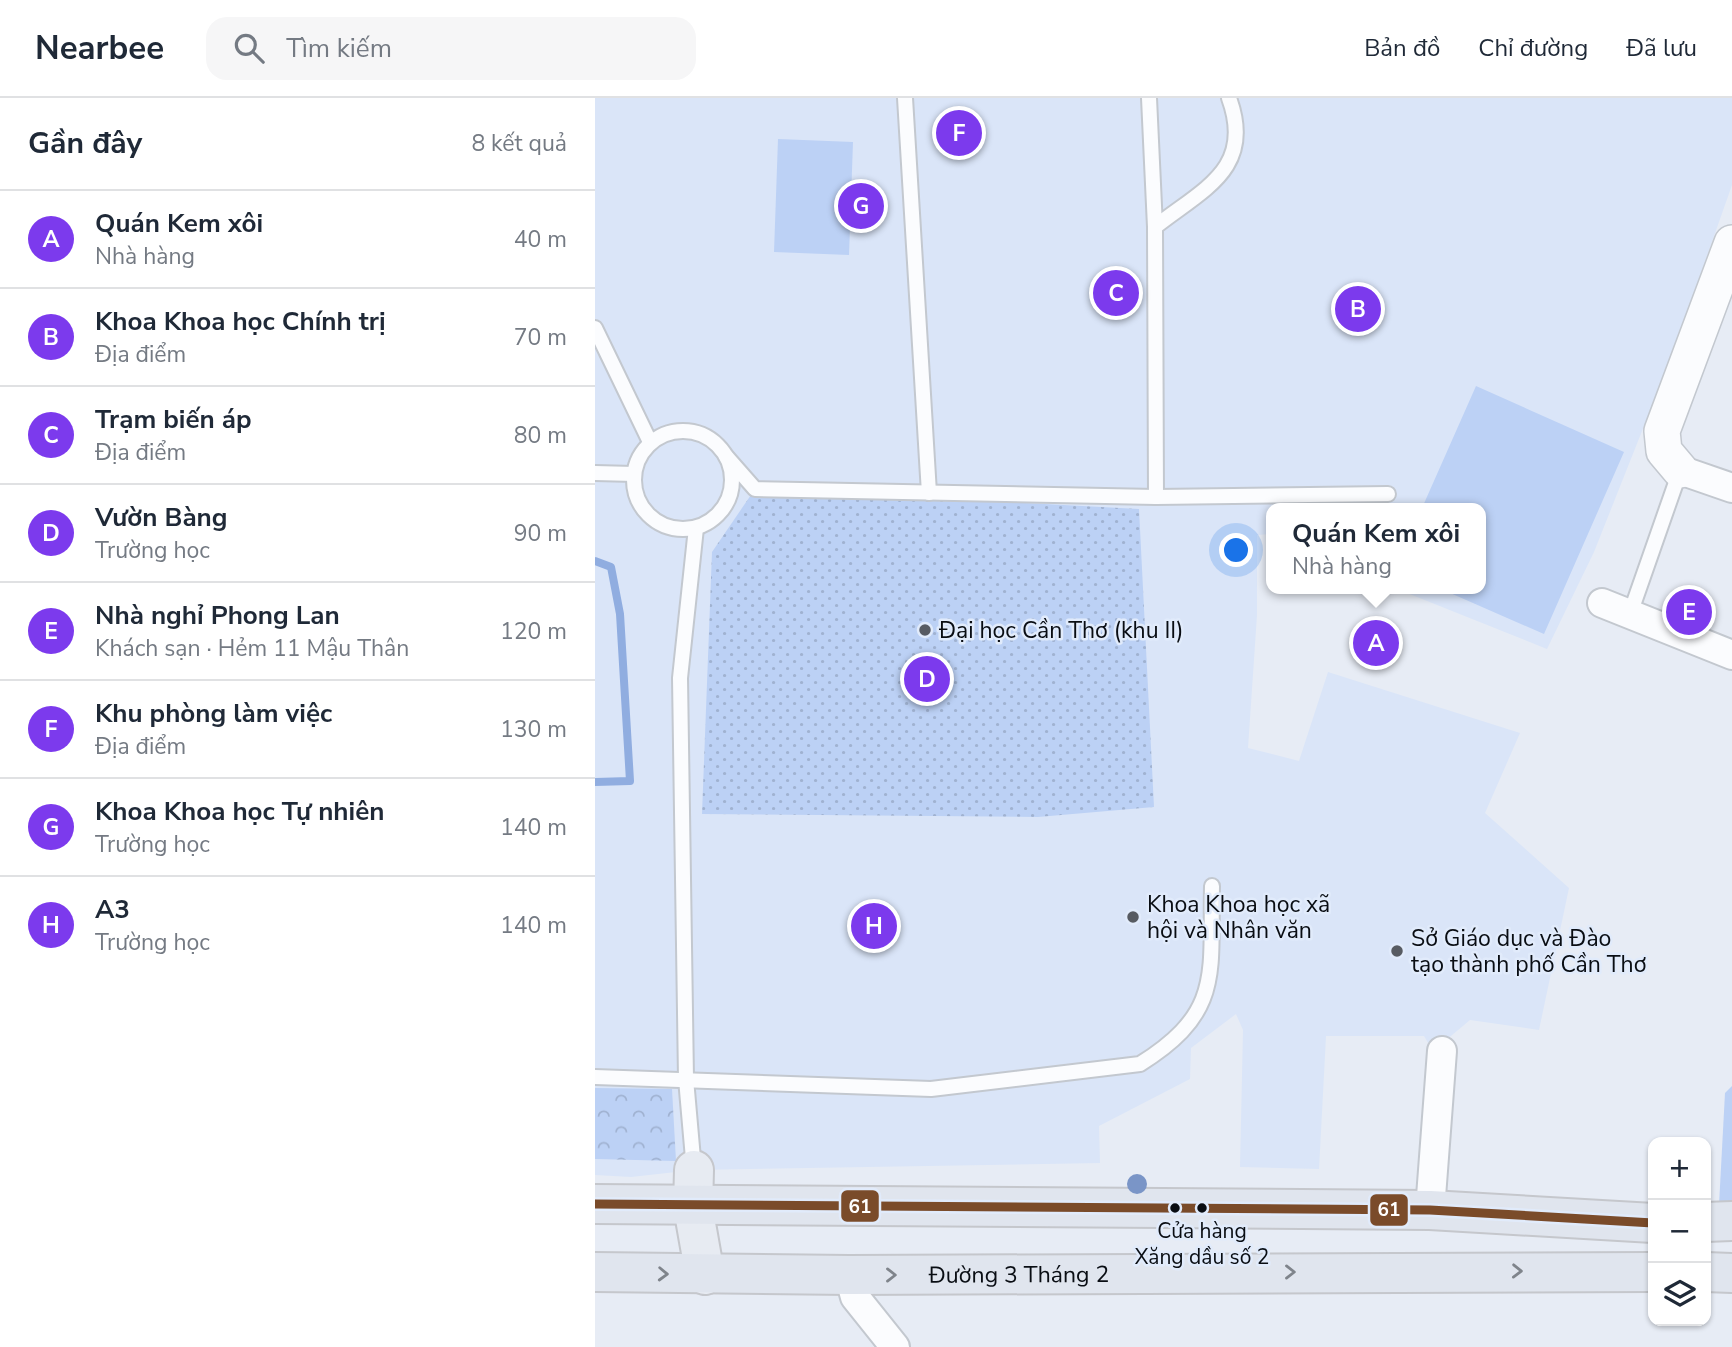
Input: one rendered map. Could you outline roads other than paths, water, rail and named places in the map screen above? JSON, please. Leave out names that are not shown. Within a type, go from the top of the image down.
[{"type":"highway","points":[[595,1204],[694,1188],[1430,1210],[1648,1223]]},
{"type":"highway","points":[[1711,1222],[1732,1221]]},
{"type":"highway","name":"Đường 3 Tháng 2","points":[[595,1272],[705,1275],[1648,1272]]},
{"type":"highway","points":[[1711,1272],[1732,1273]]},
{"type":"main road","points":[[694,1188],[705,1275]]},
{"type":"street","points":[[1732,243],[1662,431],[1664,451],[1680,470],[1732,488]]},
{"type":"street","points":[[1602,603],[1732,655]]},
{"type":"street","points":[[1430,1210],[1441,1051]]},
{"type":"street","points":[[849,1275],[855,1297],[895,1347]]},
{"type":"lane","points":[[1149,98],[1155,227],[1156,497]]},
{"type":"lane","points":[[1155,227],[1215,182],[1229,165],[1237,145],[1234,113],[1229,98]]},
{"type":"lane","points":[[904,99],[929,493]]},
{"type":"lane","points":[[595,328],[650,442]]},
{"type":"lane","points":[[726,456],[731,470],[729,500],[721,513],[696,528],[668,527],[656,521],[638,501],[634,474],[636,462],[650,442],[673,431],[697,433],[719,446],[755,489],[1156,497],[1388,494]]},
{"type":"lane","points":[[1630,614],[1680,470]]},
{"type":"lane","points":[[595,473],[634,474]]},
{"type":"lane","points":[[694,1188],[686,1079],[680,678],[696,528]]},
{"type":"lane","points":[[595,1077],[931,1089],[1140,1064],[1170,1045],[1201,1009],[1210,979],[1212,886]]},
{"type":"waterway","points":[[595,561],[611,567],[620,614],[630,781],[595,782]]},
{"type":"place","name":"Khu phòng làm việc","points":[[959,133]]},
{"type":"place","name":"Khoa Khoa học Tự nhiên","points":[[861,206]]},
{"type":"place","name":"Trạm biến áp","points":[[1116,293]]},
{"type":"place","name":"Khoa Khoa học Chính trị","points":[[1358,309]]},
{"type":"place","name":"Nhà nghỉ Phong Lan","points":[[1689,612]]},
{"type":"place","name":"Đại học Cần Thơ (khu II)","points":[[925,630]]},
{"type":"place","name":"Quán Kem xôi","points":[[1376,643]]},
{"type":"place","name":"Vườn Bàng","points":[[927,679]]},
{"type":"place","name":"Khoa Khoa học xã hội và Nhân văn","points":[[1133,917]]},
{"type":"place","name":"A3","points":[[874,926]]},
{"type":"place","name":"Sở Giáo dục và Đào tạo thành phố Cần Thơ","points":[[1397,951]]},
{"type":"place","name":"Cửa hàng Xăng dầu số 2","points":[[1202,1208]]}]
